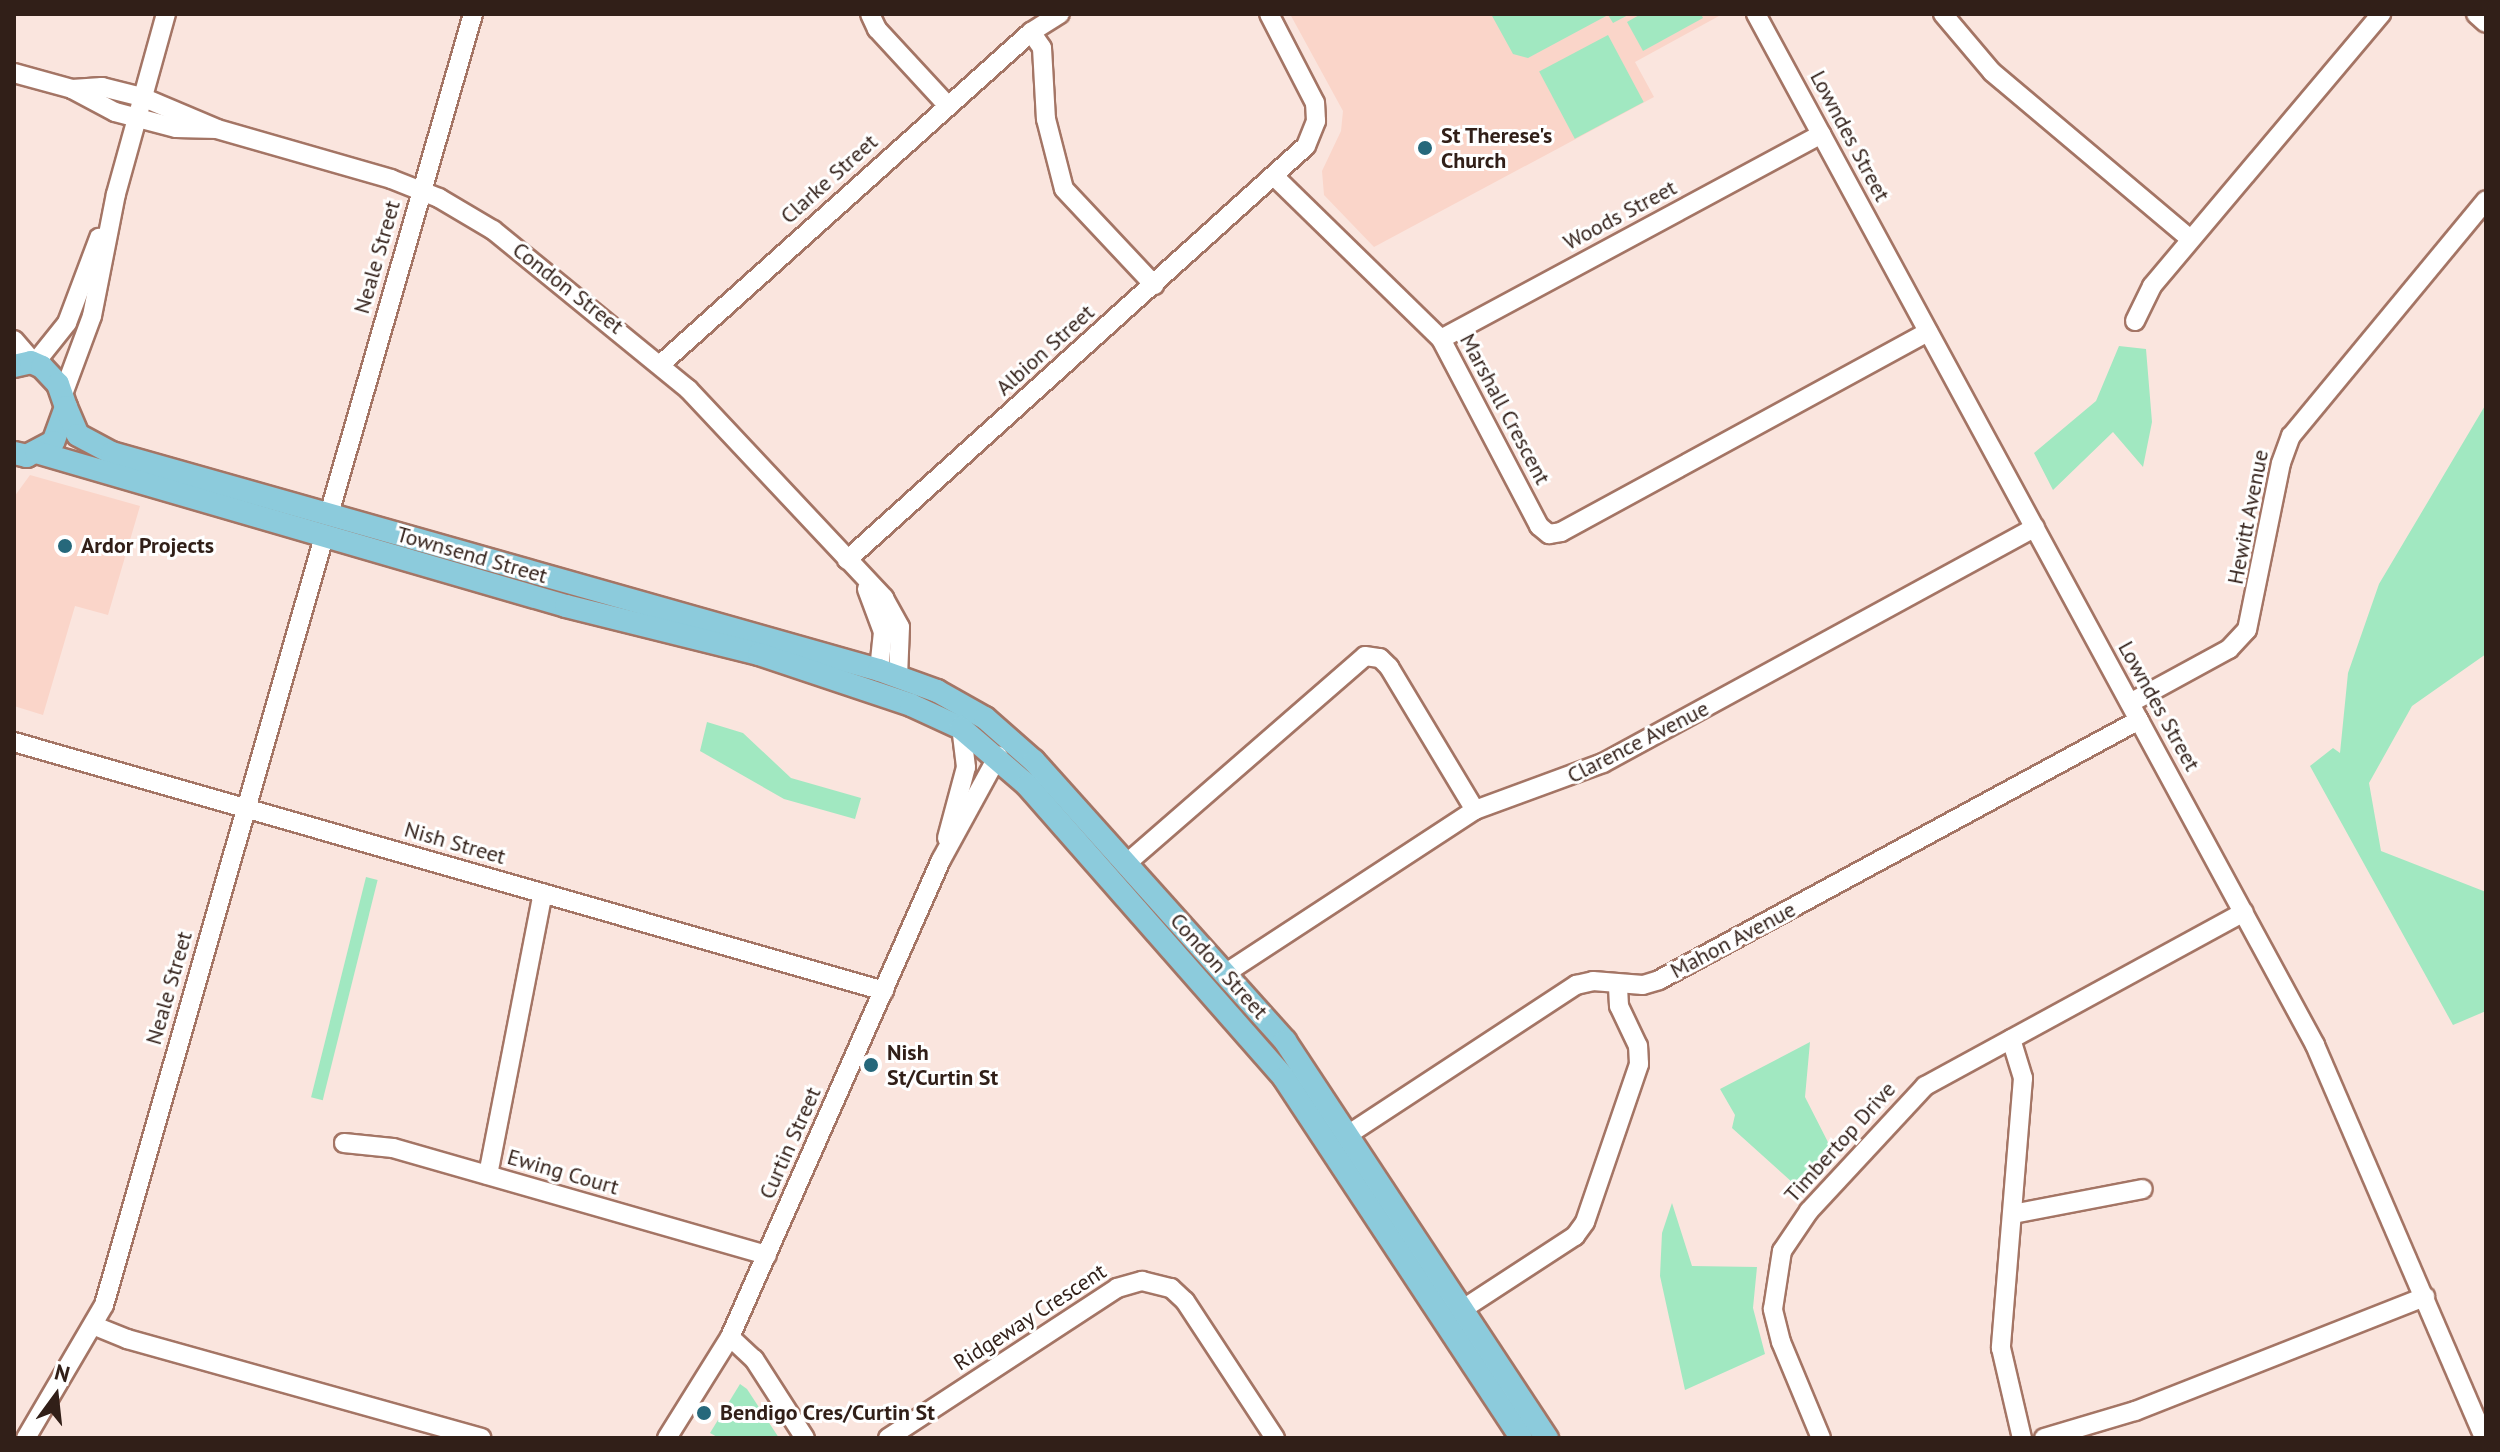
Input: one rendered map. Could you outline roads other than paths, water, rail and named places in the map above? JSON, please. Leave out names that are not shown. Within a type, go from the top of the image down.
[{"type":"main road","name":"Townsend Street","points":[[27,364],[64,400],[78,435],[99,448],[888,673]]},
{"type":"main road","points":[[23,456],[58,435],[64,400]]},
{"type":"main road","name":"Townsend Street","points":[[23,456],[759,654],[883,695]]},
{"type":"main road","points":[[888,673],[984,730],[998,756]]},
{"type":"main road","name":"Condon Street","points":[[888,673],[956,700],[1006,733],[1127,863],[1285,1041],[1340,1140],[1521,1438]]},
{"type":"main road","name":"Condon Street","points":[[883,695],[961,728],[998,756],[1208,988],[1340,1140],[1463,1309],[1547,1438]]},
{"type":"main road","name":"Clarence Avenue","points":[[1208,988],[1226,973]]},
{"type":"street","points":[[64,400],[92,316],[116,194],[166,14]]},
{"type":"street","name":"Neale Street","points":[[329,514],[473,14]]},
{"type":"street","points":[[870,14],[877,29],[948,106]]},
{"type":"street","name":"Clarke Street","points":[[1031,32],[1045,14]]},
{"type":"street","name":"Clarke Street","points":[[661,364],[1031,32],[1060,14]]},
{"type":"street","name":"Albion Street","points":[[847,560],[1306,146],[1316,112],[1269,14]]},
{"type":"street","points":[[1943,14],[1980,62],[2190,239]]},
{"type":"street","points":[[2135,321],[2152,286],[2381,14]]},
{"type":"street","points":[[2476,14],[2486,23]]},
{"type":"street","name":"Lowndes Street","points":[[1760,15],[1821,134],[2328,1070],[2484,1438]]},
{"type":"street","points":[[1031,32],[1042,48],[1046,119],[1064,189],[1154,285]]},
{"type":"street","name":"Condon Street","points":[[14,73],[72,89],[136,118],[176,128],[217,129]]},
{"type":"street","name":"Condon Street","points":[[72,89],[102,87],[142,97],[217,129],[421,191],[462,210],[515,245],[661,364],[847,560],[897,618],[902,646],[888,673]]},
{"type":"street","name":"Woods Street","points":[[1441,339],[1821,134]]},
{"type":"street","name":"Marshall Crescent","points":[[1275,177],[1441,339],[1546,542],[1928,332]]},
{"type":"street","points":[[14,340],[27,364],[67,323],[116,194]]},
{"type":"street","name":"Hewitt Avenue","points":[[2134,711],[2229,649],[2247,630],[2281,463],[2291,436],[2486,200]]},
{"type":"street","name":"Clarence Avenue","points":[[1226,973],[1475,810],[1603,763],[2035,527]]},
{"type":"street","name":"Neale Street","points":[[26,1438],[95,1326],[324,537]]},
{"type":"street","points":[[1127,863],[1369,646],[1389,667],[1475,810]]},
{"type":"street","name":"Mahon Avenue","points":[[1340,1140],[1576,985],[1659,980],[2134,711]]},
{"type":"street","name":"Curtin Street","points":[[941,860],[966,767],[961,728]]},
{"type":"street","name":"Nish Street","points":[[14,742],[884,991]]},
{"type":"street","name":"Curtin Street","points":[[667,1438],[730,1337],[941,860],[998,756]]},
{"type":"street","points":[[488,1175],[543,893]]},
{"type":"street","name":"Timbertop Drive","points":[[1821,1438],[1776,1326],[1772,1294],[1782,1251],[1809,1211],[1918,1092],[2244,912]]},
{"type":"street","points":[[1463,1309],[1575,1236],[1585,1222],[1639,1064],[1638,1046],[1619,1006],[1618,984]]},
{"type":"street","points":[[2011,1039],[2023,1078],[2001,1348],[2022,1438]]},
{"type":"street","name":"Ewing Court","points":[[344,1143],[393,1148],[767,1255]]},
{"type":"street","points":[[2013,1214],[2143,1189]]},
{"type":"street","name":"Ridgeway Crescent","points":[[888,1438],[1117,1288],[1142,1281],[1171,1288],[1185,1301],[1275,1438]]},
{"type":"street","points":[[2044,1438],[2124,1415],[2425,1297]]},
{"type":"street","points":[[95,1326],[127,1339],[481,1438]]},
{"type":"street","points":[[730,1337],[754,1359],[805,1438]]},
{"type":"place","name":"St Therese's Church","points":[[1425,148]]},
{"type":"place","name":"Ardor Projects","points":[[65,546]]},
{"type":"place","name":"Nish St/Curtin St","points":[[871,1065]]},
{"type":"place","name":"Bendigo Cres/Curtin St","points":[[704,1413]]}]
